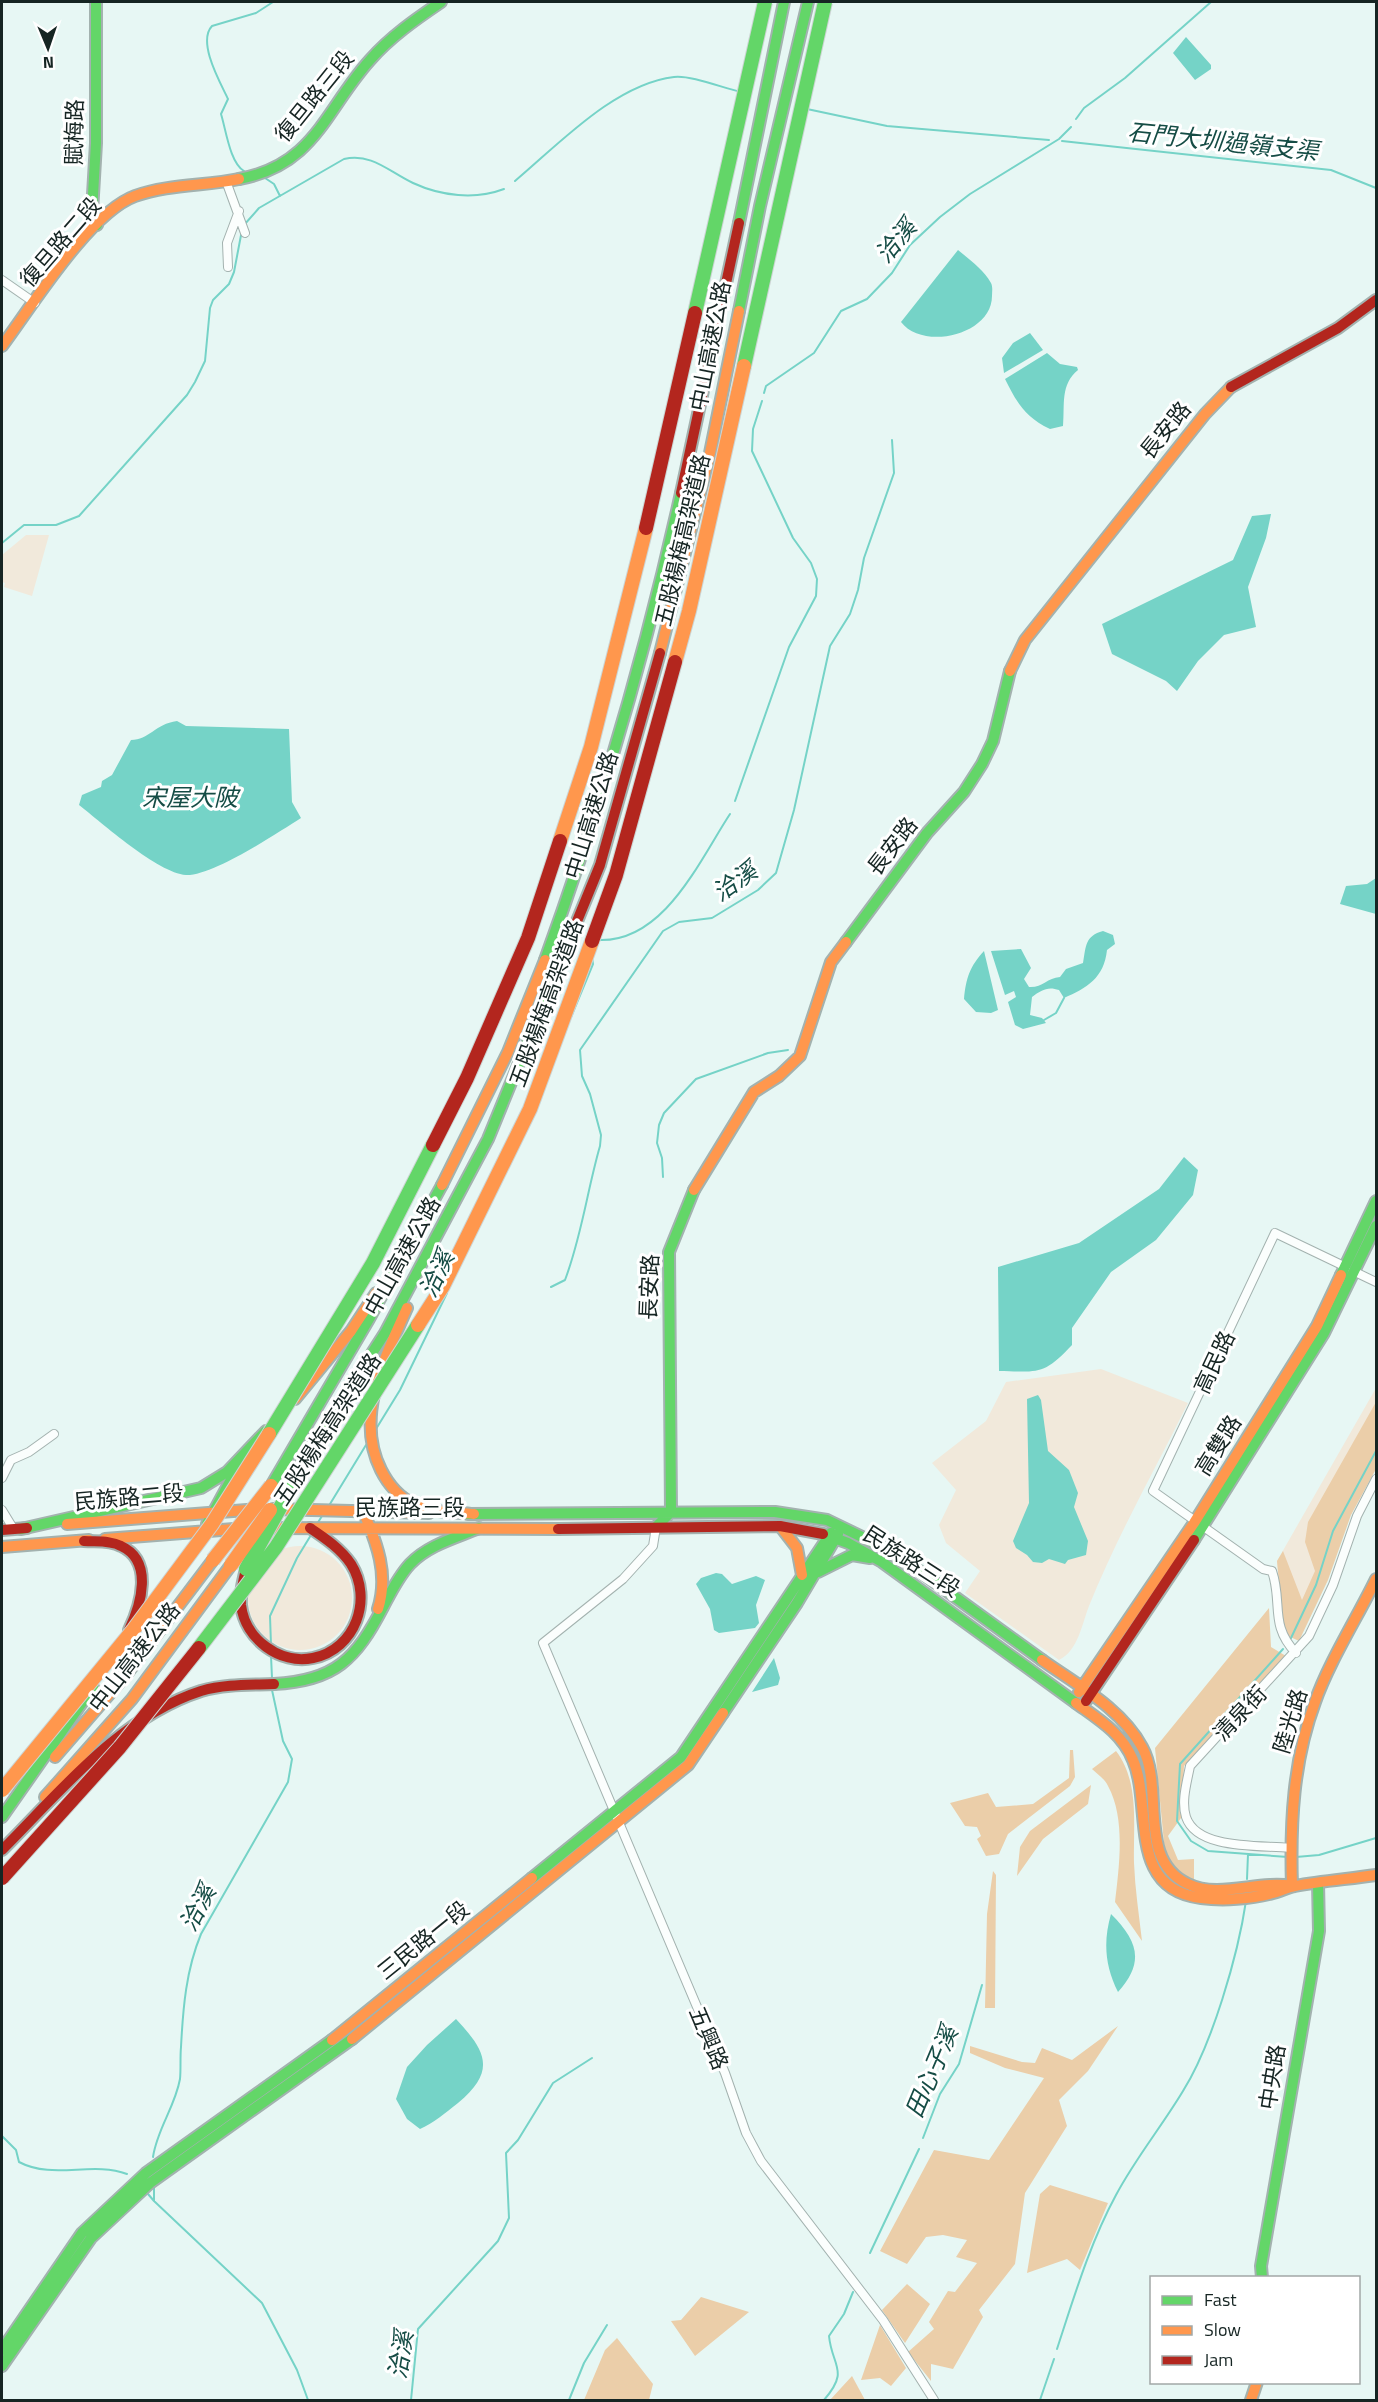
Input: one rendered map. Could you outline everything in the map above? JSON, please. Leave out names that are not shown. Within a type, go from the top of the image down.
[{"type":"main road","name":"賦梅路","points":[[96,2],[96,143],[92,212],[97,225]]},
{"type":"main road","name":"復旦路三段","points":[[132,197],[165,189],[226,181],[269,171],[298,153],[312,138],[363,68],[417,18],[441,2]]},
{"type":"main road","name":"五股楊梅高架道路","points":[[2,1790],[134,1629],[212,1524],[296,1394],[373,1263],[467,1078],[518,960],[591,747],[632,590],[765,2]]},
{"type":"main road","name":"中山高速公路","points":[[2,1819],[126,1675],[271,1486],[401,1266],[475,1125],[531,999],[584,855],[648,627],[693,437],[784,2]]},
{"type":"main road","name":"中山高速公路","points":[[2,1848],[132,1699],[288,1488],[306,1454],[384,1333],[442,1229],[488,1139],[600,866],[655,675],[710,453],[760,206],[808,2]]},
{"type":"main road","name":"五股楊梅高架道路","points":[[2,1878],[45,1833],[120,1747],[244,1592],[276,1547],[443,1286],[530,1109],[616,875],[689,610],[825,2]]},
{"type":"main road","name":"復旦路二段","points":[[2,346],[97,225],[132,197]]},
{"type":"main road","name":"長安路","points":[[671,1512],[669,1252],[696,1185],[754,1092],[779,1076],[800,1056],[831,962],[927,833],[964,792],[982,764],[993,741],[1002,696],[1014,659],[1024,640],[1205,414],[1228,389],[1338,328],[1377,300]]},
{"type":"main road","name":"高雙路","points":[[1082,1697],[1324,1333],[1377,1201]]},
{"type":"main road","points":[[12,1529],[201,1488],[227,1472],[314,1379],[351,1331],[423,1221]]},
{"type":"main road","name":"高雙路","points":[[1351,1269],[1377,1226]]},
{"type":"main road","points":[[442,1229],[382,1368],[373,1401],[370,1433],[379,1469],[398,1494],[415,1506],[474,1514]]},
{"type":"main road","points":[[125,1637],[203,1530],[247,1453]]},
{"type":"main road","points":[[288,1488],[246,1569],[241,1608],[247,1627],[259,1643],[275,1654],[294,1659],[314,1658],[333,1651],[348,1638],[358,1621],[363,1601],[360,1581],[350,1563],[310,1528]]},
{"type":"main road","name":"民族路三段","points":[[260,1509],[572,1515],[775,1512],[806,1515],[882,1562],[1082,1697],[1124,1722],[1145,1753],[1153,1783],[1155,1838],[1163,1861],[1171,1872],[1189,1885],[1199,1887],[1228,1888],[1278,1882],[1292,1886]]},
{"type":"main road","name":"民族路二段","points":[[12,1529],[260,1509]]},
{"type":"main road","points":[[363,1511],[371,1527],[383,1582],[382,1601],[367,1636]]},
{"type":"main road","points":[[656,1527],[671,1512]]},
{"type":"main road","points":[[780,1526],[796,1543],[809,1575],[852,1556],[882,1562]]},
{"type":"main road","name":"民族路三段","points":[[247,1528],[567,1529],[780,1526],[835,1534],[893,1552],[1082,1697],[1114,1731],[1132,1758],[1137,1775],[1143,1842],[1147,1857],[1161,1878],[1176,1890],[1194,1898],[1247,1896],[1280,1892],[1292,1886],[1377,1875]]},
{"type":"main road","name":"民族路二段","points":[[2,1547],[247,1528]]},
{"type":"main road","points":[[2,1848],[109,1747],[167,1705],[202,1691],[226,1685],[298,1681],[328,1674],[351,1658],[367,1636],[406,1569],[424,1552],[479,1528]]},
{"type":"main road","name":"三民路一段","points":[[2,2350],[82,2233],[148,2178],[339,2050],[616,1818],[688,1765],[835,1534]]},
{"type":"main road","points":[[2,1819],[50,1752],[136,1619],[143,1582],[139,1567],[130,1552],[121,1546],[84,1541]]},
{"type":"main road","name":"陸光路","points":[[1292,1886],[1289,1848],[1298,1765],[1315,1701],[1377,1579]]},
{"type":"main road","name":"中央路","points":[[1262,2276],[1261,2266],[1319,1931],[1318,1883]]},
{"type":"main road","name":"三民路一段","points":[[2,2366],[91,2238],[148,2178]]},
{"type":"main road","points":[[1251,2400],[1256,2384]]},
{"type":"street","points":[[226,181],[245,232]]},
{"type":"street","points":[[228,267],[227,243],[239,211]]},
{"type":"street","points":[[2,279],[35,303]]},
{"type":"street","name":"高民路","points":[[1198,1525],[1153,1491],[1275,1233],[1351,1269]]},
{"type":"street","points":[[1351,1269],[1377,1282]]},
{"type":"street","points":[[2,1478],[11,1460],[29,1452],[54,1434]]},
{"type":"street","name":"清泉街","points":[[1289,1848],[1206,1839],[1193,1830],[1186,1816],[1185,1794],[1190,1766],[1296,1653],[1309,1636],[1333,1586],[1357,1516],[1377,1479]]},
{"type":"street","points":[[2,1510],[12,1529]]},
{"type":"street","points":[[1198,1525],[1263,1569],[1272,1571],[1277,1621],[1284,1641],[1296,1653]]},
{"type":"street","name":"五興路","points":[[656,1527],[653,1546],[623,1579],[543,1643],[724,2073],[746,2133],[778,2184],[882,2320],[934,2400]]},
{"type":"shaded area","points":[[26,535],[49,535],[32,596],[4,587],[5,583],[2,582],[2,555]]},
{"type":"shaded area","points":[[1101,1369],[1188,1403],[1112,1554],[1075,1644],[1059,1660],[965,1593],[980,1571],[946,1543],[939,1525],[956,1490],[932,1463],[986,1421],[1006,1382]]},
{"type":"shaded area","points":[[1376,1388],[1376,1446],[1295,1624],[1281,1612],[1277,1561]]},
{"type":"shaded area","points":[[1376,1402],[1376,1469],[1351,1515],[1328,1580],[1299,1641],[1284,1634],[1277,1561],[1283,1551],[1302,1600],[1315,1571],[1305,1542],[1308,1522]]},
{"type":"shaded area","points":[[300,1546],[320,1550],[337,1561],[348,1578],[352,1598],[348,1618],[337,1635],[320,1646],[300,1650],[280,1646],[263,1635],[252,1618],[248,1598],[252,1578],[263,1561],[280,1550]]},
{"type":"shaded area","points":[[1269,1608],[1271,1647],[1286,1656],[1184,1766],[1181,1818],[1168,1836],[1178,1860],[1194,1859],[1194,1882],[1176,1872],[1165,1853],[1155,1748]]},
{"type":"shaded area","points":[[1070,1750],[1073,1750],[1075,1777],[1070,1786],[1008,1834],[999,1854],[986,1856],[977,1839],[981,1836],[977,1827],[965,1826],[950,1803],[988,1793],[996,1807],[1033,1804],[1069,1778]]},
{"type":"shaded area","points":[[1116,1751],[1124,1763],[1132,1790],[1134,1863],[1142,1941],[1115,1902],[1120,1843],[1117,1813],[1107,1783],[1092,1769]]},
{"type":"shaded area","points":[[1091,1785],[1088,1804],[1043,1839],[1017,1876],[1020,1847],[1030,1831]]},
{"type":"shaded area","points":[[993,1871],[996,1875],[995,2008],[985,2008],[987,1914]]},
{"type":"shaded area","points":[[1118,2026],[1088,2071],[1059,2100],[1067,2126],[1025,2193],[1015,2264],[979,2310],[983,2317],[953,2369],[931,2364],[931,2381],[908,2352],[934,2329],[929,2322],[948,2291],[955,2292],[977,2263],[956,2257],[967,2240],[943,2235],[926,2237],[907,2264],[880,2251],[934,2150],[989,2160],[1044,2078],[1005,2068],[970,2053],[970,2046],[1022,2062],[1035,2063],[1042,2048],[1072,2060]]},
{"type":"shaded area","points":[[1050,2185],[1108,2203],[1080,2270],[1067,2259],[1027,2273],[1040,2194]]},
{"type":"shaded area","points":[[907,2284],[930,2304],[905,2343],[882,2310]]},
{"type":"shaded area","points":[[701,2297],[749,2312],[695,2356],[671,2321],[681,2320]]},
{"type":"shaded area","points":[[880,2325],[906,2368],[891,2386],[880,2378],[861,2380]]},
{"type":"shaded area","points":[[617,2338],[653,2384],[649,2400],[584,2400],[605,2350]]},
{"type":"shaded area","points":[[852,2376],[865,2400],[830,2400]]},
{"type":"water","points":[[1186,37],[1211,65],[1211,69],[1195,80],[1173,53]]},
{"type":"water","points":[[958,250],[980,269],[991,283],[992,296],[989,310],[981,321],[955,335],[924,336],[911,331],[901,322]]},
{"type":"water","points":[[1030,333],[1043,350],[1004,373],[1002,358],[1013,343]]},
{"type":"water","points":[[1047,353],[1060,364],[1077,367],[1078,370],[1068,382],[1066,389],[1063,426],[1050,429],[1028,414],[1005,379]]},
{"type":"water","points":[[1271,514],[1266,538],[1248,587],[1256,627],[1224,635],[1198,661],[1177,691],[1166,681],[1112,654],[1102,624],[1233,560],[1252,516]]},
{"type":"water","name":"宋屋大陂","points":[[177,721],[186,726],[289,729],[292,802],[301,818],[261,843],[212,869],[186,875],[174,872],[146,857],[79,805],[82,795],[101,787],[102,781],[112,775],[131,740],[143,737],[163,725]]},
{"type":"water","points":[[1376,878],[1376,914],[1340,904],[1346,886],[1367,884]]},
{"type":"water","points":[[1103,931],[1113,935],[1115,944],[1107,950],[1102,968],[1093,981],[1064,998],[1059,990],[1055,989],[1038,992],[1032,997],[1030,1015],[1042,1018],[1046,1023],[1023,1029],[1015,1025],[1008,1002],[1016,997],[1014,991],[1005,995],[991,951],[1021,949],[1031,968],[1024,979],[1029,987],[1034,987],[1060,977],[1066,969],[1083,963],[1090,939]]},
{"type":"water","points":[[984,951],[998,1010],[991,1013],[976,1012],[964,999],[969,973]]},
{"type":"water","points":[[1184,1157],[1198,1170],[1193,1195],[1156,1240],[1111,1272],[1072,1328],[1072,1345],[1054,1362],[1040,1370],[999,1371],[998,1267],[1079,1243],[1159,1189]]},
{"type":"water","points":[[1038,1395],[1041,1400],[1048,1451],[1069,1470],[1078,1493],[1074,1507],[1088,1541],[1086,1555],[1068,1560],[1065,1564],[1049,1559],[1042,1563],[1033,1562],[1016,1548],[1013,1541],[1029,1503],[1027,1399]]},
{"type":"water","points":[[716,1573],[722,1574],[732,1584],[756,1576],[765,1580],[756,1605],[759,1623],[755,1628],[719,1633],[714,1630],[710,1609],[696,1584],[701,1578]]},
{"type":"water","points":[[774,1658],[780,1678],[778,1685],[752,1692]]},
{"type":"water","points":[[1111,1914],[1127,1933],[1135,1952],[1132,1971],[1118,1992],[1110,1973],[1106,1944]]},
{"type":"water","points":[[456,2019],[475,2042],[480,2052],[483,2061],[482,2071],[470,2092],[435,2121],[420,2129],[407,2119],[396,2099],[407,2067]]},
{"type":"waterway","points":[[244,171],[235,161],[227,137],[221,114],[228,99],[211,62],[208,52],[208,33],[212,26],[256,13],[273,2]]},
{"type":"waterway","name":"洽溪","points":[[1076,119],[1084,108],[1125,78],[1211,2]]},
{"type":"waterway","name":"石門大圳過嶺支渠","points":[[515,181],[609,103],[652,82],[681,77],[741,92]]},
{"type":"waterway","name":"石門大圳過嶺支渠","points":[[807,109],[887,126],[1049,140]]},
{"type":"waterway","name":"洽溪","points":[[764,393],[766,386],[814,353],[841,311],[867,299],[892,273],[910,245],[940,217],[970,194],[1059,139],[1071,127]]},
{"type":"waterway","name":"石門大圳過嶺支渠","points":[[1062,141],[1331,170],[1376,188]]},
{"type":"waterway","name":"石門大圳過嶺支渠","points":[[244,225],[259,208],[344,159],[372,161],[413,183],[446,194],[481,195],[504,189]]},
{"type":"waterway","points":[[265,178],[274,184],[280,196]]},
{"type":"waterway","name":"石門大圳過嶺支渠","points":[[2,543],[24,525],[56,525],[79,516],[187,395],[205,361],[210,308],[213,300],[229,284],[234,272],[242,230]]},
{"type":"waterway","name":"洽溪","points":[[735,801],[789,647],[816,596],[817,579],[811,563],[793,538],[752,451],[753,429],[762,401]]},
{"type":"waterway","name":"洽溪","points":[[551,1287],[565,1280],[571,1263],[600,1146],[601,1135],[590,1094],[582,1076],[580,1050],[663,931],[679,922],[712,918],[758,890],[776,873],[794,810],[830,646],[850,614],[858,590],[864,558],[894,473],[892,440]]},
{"type":"waterway","name":"洽溪","points":[[598,940],[621,937],[642,928],[661,914],[692,875],[730,814]]},
{"type":"waterway","name":"洽溪","points":[[571,1017],[593,964],[592,958]]},
{"type":"waterway","points":[[1044,1020],[1056,1013],[1064,998]]},
{"type":"waterway","points":[[663,1177],[662,1158],[657,1143],[659,1125],[664,1113],[696,1079],[768,1053],[788,1050]]},
{"type":"waterway","name":"洽溪","points":[[376,1429],[400,1390],[447,1293]]},
{"type":"waterway","name":"洽溪","points":[[330,1504],[366,1445]]},
{"type":"waterway","name":"石門大圳過嶺支渠","points":[[1291,1638],[1316,1585],[1333,1531],[1376,1451]]},
{"type":"waterway","name":"洽溪","points":[[317,1524],[322,1516]]},
{"type":"waterway","name":"洽溪","points":[[271,1645],[270,1616],[297,1558],[311,1535]]},
{"type":"waterway","name":"石門大圳過嶺支渠","points":[[1283,1649],[1180,1764],[1177,1821],[1191,1841],[1208,1851],[1288,1857]]},
{"type":"waterway","name":"洽溪","points":[[271,1656],[272,1678]]},
{"type":"waterway","name":"洽溪","points":[[153,2157],[158,2137],[178,2089],[184,2004],[189,1975],[201,1934],[288,1782],[292,1759],[283,1741],[272,1690]]},
{"type":"waterway","name":"石門大圳過嶺支渠","points":[[1296,1857],[1319,1855],[1376,1838]]},
{"type":"waterway","points":[[1247,1879],[1248,1854]]},
{"type":"waterway","points":[[1057,2349],[1083,2270],[1107,2213],[1132,2168],[1183,2091],[1204,2050],[1230,1973],[1246,1901]]},
{"type":"waterway","name":"田心子溪","points":[[923,2138],[940,2094],[959,2064],[982,1985]]},
{"type":"waterway","name":"洽溪","points":[[411,2400],[418,2329],[498,2241],[509,2218],[506,2153],[518,2140],[553,2083],[592,2058]]},
{"type":"waterway","points":[[2,2136],[16,2150],[19,2162],[32,2167],[45,2170],[114,2170],[127,2174]]},
{"type":"waterway","name":"田心子溪","points":[[870,2253],[919,2149]]},
{"type":"waterway","name":"洽溪","points":[[154,2188],[154,2201],[262,2303],[297,2370],[308,2400]]},
{"type":"waterway","name":"洽溪","points":[[148,2194],[154,2201]]},
{"type":"waterway","name":"田心子溪","points":[[824,2400],[832,2390],[838,2375],[829,2336],[844,2314],[853,2292]]},
{"type":"waterway","name":"洽溪","points":[[569,2400],[584,2363],[607,2325]]},
{"type":"waterway","points":[[1040,2400],[1054,2359]]},
{"type":"traffic: fast","points":[[96,2],[96,143],[92,212],[97,225]]},
{"type":"traffic: fast","points":[[239,179],[265,172],[285,162],[302,148],[316,133],[370,60],[404,29],[441,2]]},
{"type":"traffic: fast","points":[[695,313],[765,2]]},
{"type":"traffic: fast","points":[[739,223],[784,2]]},
{"type":"traffic: fast","points":[[739,311],[760,206],[808,2]]},
{"type":"traffic: fast","points":[[744,366],[825,2]]},
{"type":"traffic: fast","points":[[545,960],[585,845],[637,671],[681,493]]},
{"type":"traffic: fast","points":[[846,942],[927,833],[964,792],[982,764],[993,741],[1010,671]]},
{"type":"traffic: fast","points":[[285,1488],[385,1333],[488,1139],[555,975]]},
{"type":"traffic: fast","points":[[269,1434],[373,1263],[433,1145]]},
{"type":"traffic: fast","points":[[271,1486],[369,1319],[442,1185]]},
{"type":"traffic: fast","points":[[656,1527],[671,1512],[669,1252],[694,1190]]},
{"type":"traffic: fast","points":[[1341,1275],[1376,1201]]},
{"type":"traffic: fast","points":[[1194,1540],[1324,1333],[1376,1226]]},
{"type":"traffic: fast","points":[[199,1648],[276,1547],[418,1325]]},
{"type":"traffic: fast","points":[[21,1529],[201,1488],[227,1472],[266,1431]]},
{"type":"traffic: fast","points":[[207,1524],[238,1467]]},
{"type":"traffic: fast","points":[[246,1569],[291,1488]]},
{"type":"traffic: fast","points":[[468,1514],[775,1512],[827,1520],[893,1552],[1042,1660]]},
{"type":"traffic: fast","points":[[274,1684],[313,1678],[341,1664],[363,1641],[398,1579],[417,1557],[433,1547],[479,1528]]},
{"type":"traffic: fast","points":[[532,1878],[681,1757],[831,1533]]},
{"type":"traffic: fast","points":[[823,1534],[848,1543],[882,1562],[1076,1703]]},
{"type":"traffic: fast","points":[[723,1713],[797,1603],[838,1534]]},
{"type":"traffic: fast","points":[[818,1572],[852,1555],[870,1558]]},
{"type":"traffic: fast","points":[[2,1817],[93,1687]]},
{"type":"traffic: fast","points":[[1262,2276],[1261,2266],[1319,1931],[1318,1883]]},
{"type":"traffic: fast","points":[[2,2366],[91,2238],[150,2183],[352,2039]]},
{"type":"traffic: fast","points":[[2,2350],[82,2233],[146,2173],[332,2040]]},
{"type":"traffic: slow","points":[[2,346],[62,262],[99,221],[117,206],[135,196],[160,189],[239,179]]},
{"type":"traffic: slow","points":[[660,653],[710,453],[739,311]]},
{"type":"traffic: slow","points":[[675,662],[689,611],[744,366]]},
{"type":"traffic: slow","points":[[1010,671],[1025,640],[1205,414],[1231,387]]},
{"type":"traffic: slow","points":[[560,841],[591,747],[646,528]]},
{"type":"traffic: slow","points":[[418,1325],[443,1286],[530,1109],[592,941]]},
{"type":"traffic: slow","points":[[694,1190],[754,1092],[779,1076],[800,1056],[831,962],[846,942]]},
{"type":"traffic: slow","points":[[442,1185],[508,1052],[545,960]]},
{"type":"traffic: slow","points":[[1079,1692],[1194,1523],[1317,1326],[1341,1275]]},
{"type":"traffic: slow","points":[[295,1399],[351,1331],[376,1293]]},
{"type":"traffic: slow","points":[[407,1308],[382,1367],[376,1388],[372,1408],[373,1450],[387,1480],[399,1495],[410,1502],[429,1510],[474,1514]]},
{"type":"traffic: slow","points":[[2,1790],[134,1629],[212,1524],[269,1434]]},
{"type":"traffic: slow","points":[[213,1560],[271,1486]]},
{"type":"traffic: slow","points":[[67,1524],[258,1509]]},
{"type":"traffic: slow","points":[[273,1509],[429,1513]]},
{"type":"traffic: slow","points":[[231,1565],[270,1510]]},
{"type":"traffic: slow","points":[[363,1511],[377,1547],[382,1571],[378,1609]]},
{"type":"traffic: slow","points":[[780,1526],[797,1548],[802,1575]]},
{"type":"traffic: slow","points":[[105,1539],[247,1528],[558,1529]]},
{"type":"traffic: slow","points":[[2,1547],[89,1540]]},
{"type":"traffic: slow","points":[[55,1757],[126,1675],[213,1560]]},
{"type":"traffic: slow","points":[[45,1797],[132,1699],[231,1565]]},
{"type":"traffic: slow","points":[[1292,1886],[1295,1792],[1308,1724],[1328,1671],[1376,1579]]},
{"type":"traffic: slow","points":[[1042,1660],[1110,1709],[1133,1733],[1142,1747],[1152,1782],[1157,1841],[1162,1858],[1172,1873],[1188,1884],[1213,1890],[1266,1885],[1292,1886]]},
{"type":"traffic: slow","points":[[1076,1703],[1109,1727],[1128,1750],[1139,1779],[1146,1843],[1152,1863],[1162,1879],[1177,1891],[1201,1898],[1237,1899],[1264,1895],[1305,1884],[1376,1875]]},
{"type":"traffic: slow","points":[[352,2039],[688,1765],[723,1713]]},
{"type":"traffic: slow","points":[[332,2040],[532,1878]]},
{"type":"traffic: slow","points":[[1251,2400],[1256,2384]]},
{"type":"traffic: jam","points":[[681,493],[739,223]]},
{"type":"traffic: jam","points":[[1231,387],[1338,328],[1376,300]]},
{"type":"traffic: jam","points":[[646,528],[695,313]]},
{"type":"traffic: jam","points":[[555,975],[600,865],[660,653]]},
{"type":"traffic: jam","points":[[592,941],[616,875],[675,662]]},
{"type":"traffic: jam","points":[[433,1145],[467,1078],[528,938],[560,841]]},
{"type":"traffic: jam","points":[[558,1529],[780,1526],[823,1534]]},
{"type":"traffic: jam","points":[[2,1530],[27,1528]]},
{"type":"traffic: jam","points":[[246,1569],[241,1605],[249,1629],[257,1639],[266,1647],[288,1657],[313,1658],[328,1653],[350,1634],[360,1607],[360,1592],[351,1564],[332,1544],[310,1528]]},
{"type":"traffic: jam","points":[[1086,1701],[1194,1540]]},
{"type":"traffic: jam","points":[[84,1541],[117,1544],[131,1553],[138,1562],[142,1584],[129,1630]]},
{"type":"traffic: jam","points":[[2,1878],[120,1747],[199,1648]]},
{"type":"traffic: jam","points":[[2,1850],[93,1758],[144,1719],[172,1703],[201,1691],[228,1686],[274,1684]]}]
